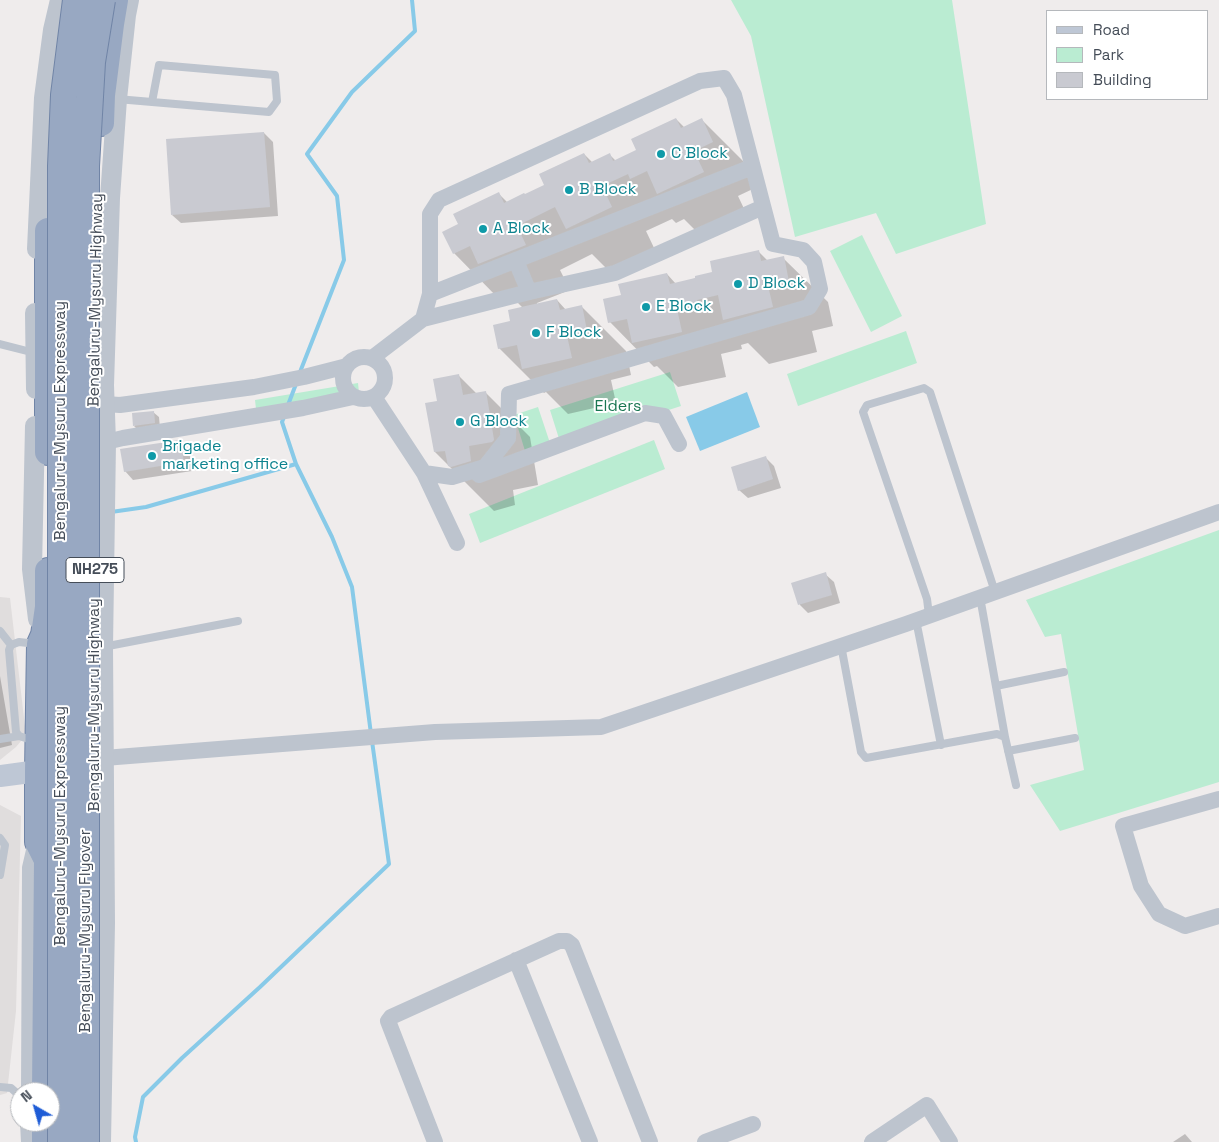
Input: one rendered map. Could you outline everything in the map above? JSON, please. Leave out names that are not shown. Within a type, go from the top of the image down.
[{"type":"highway","name":"Bengaluru-Mysuru Expressway","points":[[45,1082],[48,860],[38,842],[38,780],[29,739],[48,607],[42,290],[49,158],[60,48],[67,0]]},
{"type":"highway","name":"Bengaluru-Mysuru Expressway","points":[[42,1082],[61,166],[64,95],[76,0]]},
{"type":"highway","name":"Bengaluru-Mysuru Flyover","points":[[86,1142],[86,166],[90,80],[102,0]]},
{"type":"highway","name":"Bengaluru-Mysuru Highway","points":[[94,1142],[96,536],[94,404],[102,95],[110,24],[115,0]]},
{"type":"highway","points":[[60,48],[107,55]]},
{"type":"main road","points":[[0,776],[38,780]]},
{"type":"main road","points":[[0,789],[38,780]]},
{"type":"street","name":"Bengaluru-Mysuru Expressway","points":[[42,639],[32,570],[36,399],[35,353],[42,290],[44,98],[53,30],[60,0]]},
{"type":"street","name":"NH275","points":[[101,1142],[104,923],[103,647],[106,442],[104,385],[110,198],[117,99],[129,0]]},
{"type":"street","points":[[423,319],[430,294],[430,214],[439,200],[700,81],[724,78],[734,95],[773,244],[803,250],[814,262],[820,288],[808,307],[510,394],[508,438],[485,467],[452,477],[424,473]]},
{"type":"street","points":[[430,294],[752,167]]},
{"type":"street","points":[[105,404],[120,406],[246,389],[347,366],[358,358],[372,358],[423,319],[529,292],[615,273],[763,208]]},
{"type":"street","points":[[516,261],[529,292]]},
{"type":"street","points":[[106,442],[303,408],[353,396],[367,399],[374,398],[379,394],[386,381],[383,367],[372,358]]},
{"type":"street","points":[[347,366],[344,372],[344,386],[353,396]]},
{"type":"street","points":[[240,418],[246,389]]},
{"type":"street","points":[[374,398],[424,473],[457,543]]},
{"type":"street","points":[[452,477],[457,484],[646,413],[664,416],[679,444]]},
{"type":"street","points":[[104,758],[422,733],[601,726],[923,618],[1219,512]]},
{"type":"street","points":[[1219,799],[1123,826],[1141,886],[1159,914],[1185,926],[1219,916]]},
{"type":"street","name":"Bengaluru-Mysuru Expressway","points":[[30,1082],[32,868],[38,842]]},
{"type":"street","points":[[435,1142],[388,1021],[391,1017],[559,941],[566,941],[572,945],[650,1142]]},
{"type":"street","points":[[516,960],[590,1142]]},
{"type":"street","points":[[872,1142],[927,1105],[950,1142]]},
{"type":"street","points":[[705,1142],[753,1124]]},
{"type":"lane","points":[[117,99],[152,102],[269,112],[277,100],[275,75],[159,65],[152,102]]},
{"type":"lane","points":[[0,344],[35,353]]},
{"type":"lane","points":[[941,744],[923,618],[926,598],[863,412],[867,405],[924,388],[930,392],[987,595],[996,686],[1016,785]]},
{"type":"lane","points":[[103,647],[238,620]]},
{"type":"lane","points":[[0,631],[11,645]]},
{"type":"lane","points":[[11,645],[42,639]]},
{"type":"lane","points":[[11,645],[9,650],[16,732],[29,739]]},
{"type":"lane","points":[[841,645],[861,752],[866,758],[996,734],[1005,737]]},
{"type":"lane","points":[[996,686],[1064,672]]},
{"type":"lane","points":[[1008,751],[1075,738]]},
{"type":"lane","points":[[0,739],[29,739]]},
{"type":"lane","points":[[0,838],[5,846],[0,875]]},
{"type":"shaded area","points":[[0,597],[10,598],[26,735],[16,747],[0,760]]},
{"type":"shaded area","points":[[0,805],[21,816],[16,1011],[7,1093],[0,1095]]},
{"type":"green space","points":[[731,0],[952,0],[986,224],[896,254],[876,213],[795,237],[751,36]]},
{"type":"green space","points":[[862,235],[902,316],[871,332],[830,251]]},
{"type":"green space","points":[[906,331],[917,363],[798,406],[787,374]]},
{"type":"green space","name":"Elders","points":[[670,372],[681,406],[561,445],[550,410]]},
{"type":"green space","points":[[358,383],[359,393],[256,409],[255,400]]},
{"type":"green space","points":[[538,407],[550,443],[525,451],[514,415]]},
{"type":"green space","points":[[654,440],[665,469],[480,543],[469,514]]},
{"type":"green space","points":[[1219,530],[1219,782],[1060,831],[1030,785],[1084,770],[1061,634],[1045,637],[1026,600]]},
{"type":"water","points":[[747,392],[760,427],[700,451],[686,417]]},
{"type":"building","points":[[676,118],[681,128],[702,118],[713,142],[694,151],[704,172],[657,194],[647,171],[630,179],[628,174],[602,186],[612,207],[566,229],[555,207],[517,226],[526,245],[478,264],[470,246],[453,254],[442,232],[458,224],[453,214],[499,192],[504,203],[525,194],[544,185],[539,174],[584,153],[589,163],[610,153],[613,161],[636,150],[631,139]]},
{"type":"building","points":[[264,132],[270,207],[171,215],[166,139]]},
{"type":"building","points":[[759,250],[761,261],[784,256],[789,282],[768,286],[773,307],[723,320],[718,295],[697,300],[698,305],[677,309],[682,332],[632,343],[627,319],[608,323],[603,299],[621,295],[618,284],[667,273],[670,284],[695,278],[695,276],[712,272],[710,261]]},
{"type":"building","name":"F Block","points":[[557,299],[560,310],[582,305],[587,331],[567,336],[572,358],[522,369],[517,345],[498,349],[493,325],[510,321],[508,310]]},
{"type":"building","name":"G Block","points":[[459,374],[463,395],[486,391],[494,440],[469,446],[471,461],[451,467],[448,466],[445,451],[434,452],[425,403],[437,401],[433,379]]},
{"type":"building","points":[[154,411],[155,423],[133,426],[132,413]]},
{"type":"building","name":"Brigade marketing office","points":[[180,440],[184,462],[124,472],[120,449]]},
{"type":"building","points":[[766,456],[773,479],[738,491],[731,467]]},
{"type":"building","points":[[826,572],[832,595],[798,605],[791,583]]},
{"type":"waterway","points":[[300,372],[344,260],[337,196],[307,154],[352,92],[415,31],[412,0]]},
{"type":"waterway","points":[[288,405],[296,384]]},
{"type":"waterway","points":[[284,417],[282,422],[296,464],[332,537],[352,587],[371,734]]},
{"type":"waterway","points":[[111,512],[146,507],[296,464]]},
{"type":"waterway","points":[[136,1142],[135,1137],[143,1097],[389,864],[372,741]]},
{"type":"place","name":"C Block","points":[[661,154]]},
{"type":"place","name":"B Block","points":[[569,190]]},
{"type":"place","name":"A Block","points":[[483,229]]},
{"type":"place","name":"D Block","points":[[738,284]]},
{"type":"place","name":"E Block","points":[[646,307]]},
{"type":"place","name":"F Block","points":[[536,333]]},
{"type":"place","name":"G Block","points":[[460,422]]},
{"type":"place","name":"Brigade marketing office","points":[[152,456]]}]
